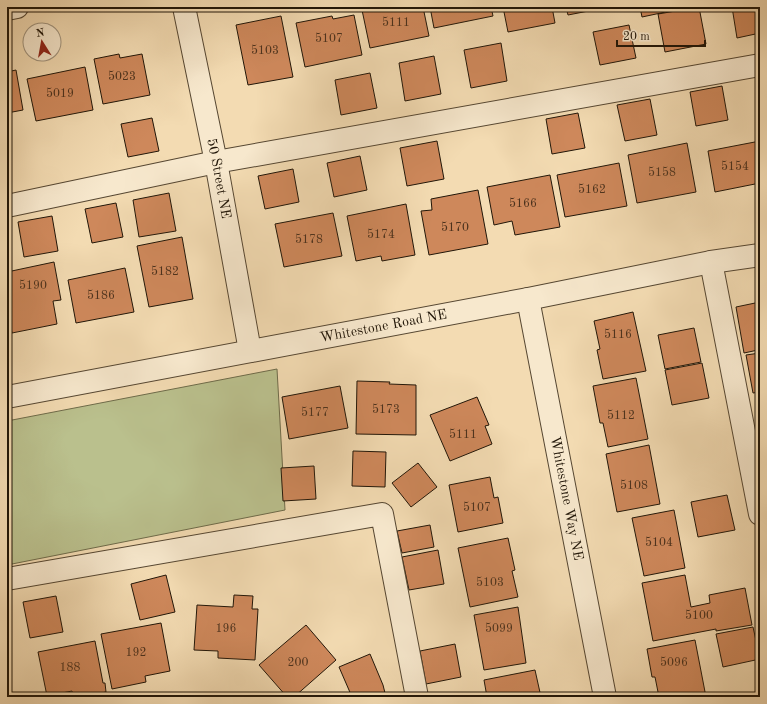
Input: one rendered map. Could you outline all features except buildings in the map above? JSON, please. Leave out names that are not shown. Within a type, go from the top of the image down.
[{"type":"street","points":[[7,9],[17,7]]},
{"type":"street","name":"50 Street NE","points":[[184,7],[216,162],[250,351]]},
{"type":"street","points":[[7,206],[216,162],[760,65]]},
{"type":"street","name":"Whitestone Road NE","points":[[7,397],[528,299],[711,262],[760,255]]},
{"type":"street","points":[[711,262],[760,514]]},
{"type":"street","name":"Whitestone Way NE","points":[[528,299],[605,697]]},
{"type":"street","points":[[7,579],[382,514],[417,697]]},
{"type":"green space","points":[[277,369],[285,510],[7,565],[7,421]]}]
